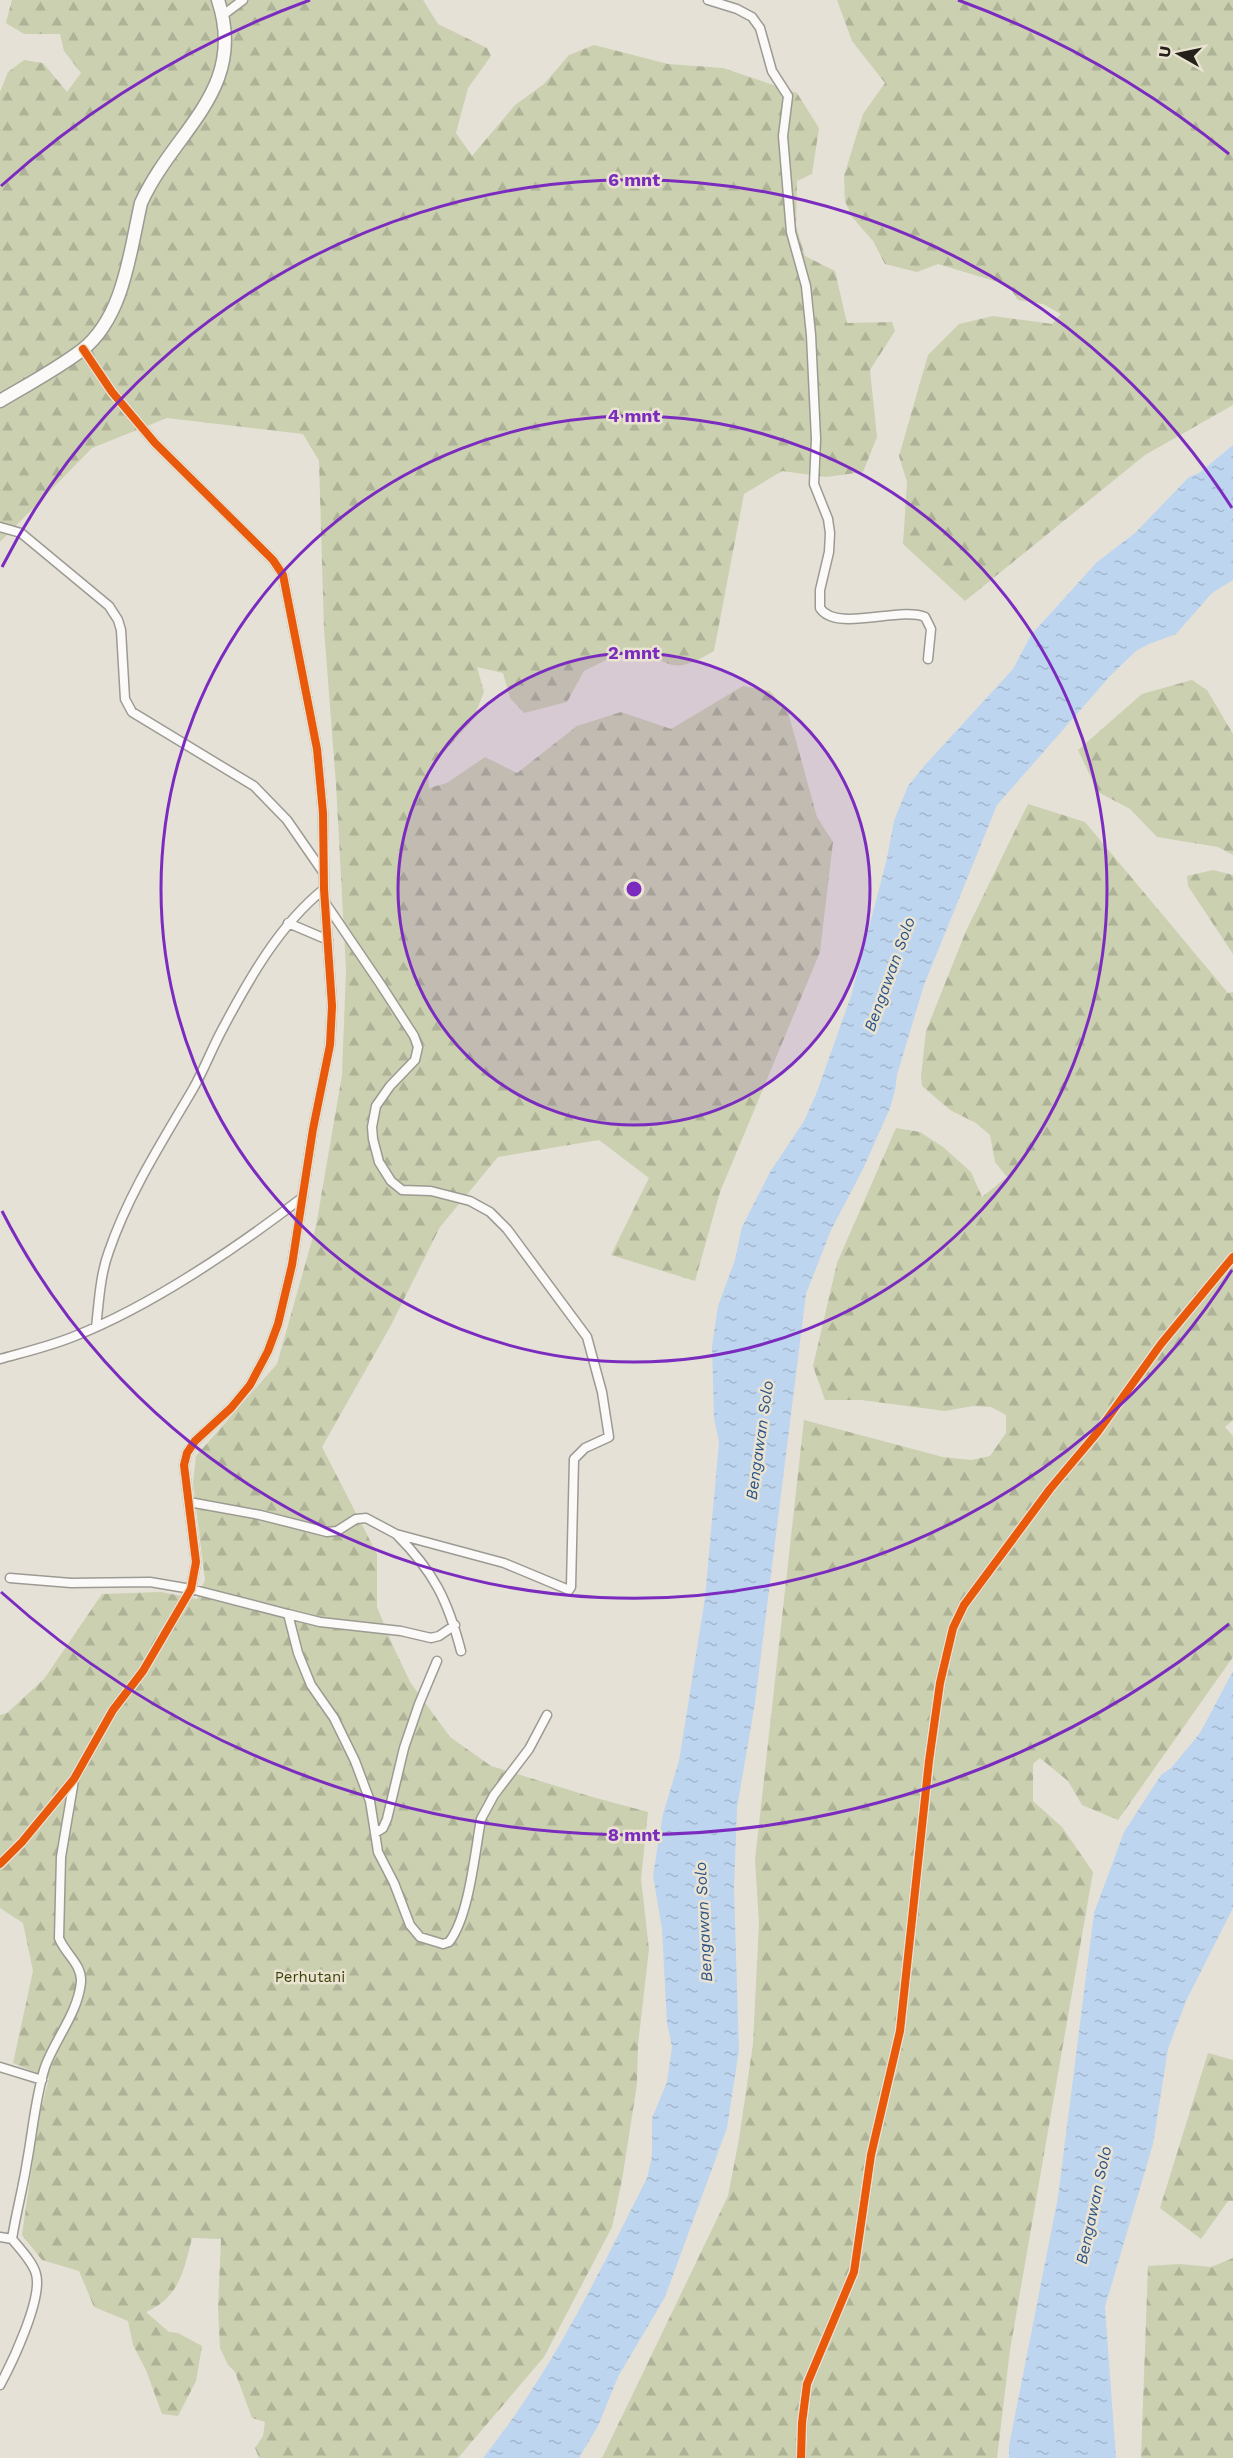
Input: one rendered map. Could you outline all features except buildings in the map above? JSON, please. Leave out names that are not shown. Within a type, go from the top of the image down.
[{"type":"street","points":[[0,401],[83,349],[102,326],[117,299],[125,279],[141,203],[145,194],[210,98],[220,78],[226,44],[223,15],[218,0]]},
{"type":"street","points":[[223,15],[243,0]]},
{"type":"street","points":[[708,0],[737,9],[752,17],[760,28],[772,71],[788,96],[783,136],[791,232],[806,286],[812,335],[816,439],[814,484],[828,519],[830,533],[829,552],[820,590],[820,608],[825,614],[843,618],[904,614],[925,617],[931,628],[928,659]]},
{"type":"street","points":[[0,1864],[22,1842],[74,1779],[113,1710],[148,1663],[191,1589],[196,1562],[184,1465],[187,1453],[195,1441],[231,1408],[250,1385],[268,1351],[278,1324],[293,1256],[313,1129],[330,1045],[332,1006],[323,872],[323,813],[316,749],[283,575],[273,560],[155,443],[112,392],[83,349]]},
{"type":"street","points":[[0,527],[21,533],[109,606],[118,620],[125,699],[132,712],[254,786],[287,820],[323,872]]},
{"type":"street","points":[[96,1327],[102,1278],[108,1253],[140,1178],[194,1088],[223,1027],[288,923],[306,903],[324,889]]},
{"type":"street","points":[[189,1502],[260,1515],[327,1532],[337,1531],[356,1519],[366,1518],[396,1534],[504,1563],[569,1590],[573,1543],[574,1459],[582,1450],[605,1440],[610,1435],[588,1337],[507,1228],[489,1212],[470,1202],[431,1191],[402,1190],[391,1181],[379,1162],[372,1127],[376,1106],[390,1086],[415,1060],[418,1047],[414,1036],[376,977],[325,904]]},
{"type":"street","points":[[288,923],[328,940]]},
{"type":"street","points":[[0,1359],[74,1337],[96,1327],[173,1285],[262,1228],[303,1197]]},
{"type":"street","points":[[801,2458],[802,2423],[807,2384],[854,2272],[871,2155],[900,2031],[929,1761],[940,1683],[953,1628],[964,1605],[1050,1490],[1097,1433],[1161,1344],[1233,1257]]},
{"type":"street","points":[[396,1534],[431,1573],[446,1601],[461,1651]]},
{"type":"street","points":[[10,1578],[71,1583],[140,1581],[191,1589],[320,1623],[401,1631],[431,1638],[440,1636],[455,1625]]},
{"type":"street","points":[[288,1614],[298,1653],[311,1685],[334,1718],[355,1761],[370,1801],[378,1852],[394,1883],[413,1930],[420,1937],[434,1942],[449,1942],[463,1913],[481,1820],[486,1808],[529,1749],[548,1715]]},
{"type":"street","points":[[375,1833],[383,1828],[387,1819],[404,1748],[419,1704],[438,1661]]},
{"type":"street","points":[[0,2385],[25,2330],[36,2291],[36,2274],[12,2239],[28,2156],[35,2104],[46,2064],[76,2002],[81,1984],[81,1974],[59,1938],[61,1857],[74,1779]]},
{"type":"street","points":[[0,2067],[42,2080]]},
{"type":"street","points":[[0,2237],[12,2239]]},
{"type":"green space","name":"Perhutani","points":[[12,0],[423,0],[438,24],[487,48],[491,56],[468,88],[456,133],[472,156],[515,105],[544,84],[569,55],[594,45],[668,64],[723,68],[797,93],[819,128],[812,174],[797,181],[796,226],[805,256],[835,271],[847,323],[892,322],[895,331],[870,370],[877,437],[863,472],[826,477],[782,471],[744,494],[714,651],[694,661],[679,665],[663,662],[645,649],[608,659],[584,671],[567,702],[524,713],[510,698],[503,673],[477,667],[484,692],[473,719],[428,770],[429,788],[447,783],[485,757],[517,773],[577,726],[621,712],[671,729],[743,686],[770,691],[788,712],[817,817],[833,842],[820,952],[720,1192],[695,1281],[611,1255],[649,1178],[599,1140],[498,1157],[440,1227],[390,1327],[322,1447],[377,1554],[377,1607],[393,1646],[410,1682],[450,1737],[491,1766],[648,1812],[641,1879],[649,1949],[638,2045],[637,2084],[612,2227],[544,2357],[458,2458],[259,2458],[255,2448],[263,2436],[265,2422],[252,2418],[235,2372],[228,2365],[220,2348],[218,2309],[221,2239],[192,2238],[183,2272],[173,2291],[157,2306],[146,2312],[169,2332],[178,2333],[202,2346],[196,2381],[178,2416],[162,2414],[146,2370],[133,2345],[128,2321],[94,2307],[79,2271],[42,2260],[22,2235],[39,2117],[49,2078],[13,2063],[33,1971],[23,1923],[0,1908],[0,1715],[7,1713],[44,1679],[102,1594],[161,1592],[197,1599],[205,1580],[193,1483],[196,1456],[277,1364],[316,1226],[342,1075],[346,970],[336,784],[324,629],[319,461],[303,434],[167,418],[92,448],[0,542],[0,92],[8,72],[24,60],[43,63],[67,92],[81,73],[64,51],[60,34],[24,34],[6,23]]},
{"type":"green space","points":[[837,0],[1233,0],[1233,405],[1145,455],[965,601],[903,544],[907,482],[899,456],[928,355],[959,324],[993,316],[1052,324],[1061,314],[1043,304],[1018,300],[1008,285],[938,264],[917,272],[885,264],[873,241],[852,217],[845,201],[844,176],[863,114],[885,83],[852,41]]},
{"type":"green space","points":[[1192,680],[1207,690],[1233,734],[1233,855],[1218,847],[1157,837],[1130,809],[1098,792],[1078,750],[1142,694]]},
{"type":"green space","points":[[1028,804],[1085,822],[1228,993],[1233,992],[1233,1420],[1225,1427],[1233,1436],[1233,1657],[1118,1820],[1082,1805],[1068,1781],[1040,1758],[1033,1764],[1033,1801],[1062,1827],[1093,1872],[1010,2350],[997,2458],[602,2458],[728,2196],[753,2044],[759,1923],[755,1860],[804,1420],[943,1457],[971,1460],[990,1456],[1006,1433],[1006,1415],[991,1407],[973,1406],[945,1411],[861,1400],[825,1400],[813,1366],[837,1263],[896,1128],[920,1132],[943,1147],[971,1172],[982,1197],[1007,1177],[995,1162],[990,1135],[976,1123],[950,1110],[922,1086],[921,1077],[926,1031],[966,931]]},
{"type":"green space","points":[[1213,870],[1233,875],[1233,954],[1188,886],[1187,876]]},
{"type":"green space","points":[[1208,2053],[1233,2060],[1233,2201],[1228,2201],[1201,2239],[1160,2208]]},
{"type":"green space","points":[[1233,2258],[1233,2458],[1141,2458],[1148,2266],[1180,2264],[1211,2267]]},
{"type":"water","name":"Bengawan Solo","points":[[1233,445],[1233,580],[1212,593],[1176,634],[1136,651],[1111,675],[997,805],[924,985],[897,1075],[890,1108],[863,1169],[831,1230],[806,1294],[755,1703],[737,1808],[734,1889],[739,2050],[727,2128],[665,2297],[618,2377],[598,2426],[579,2458],[483,2458],[508,2426],[552,2358],[647,2178],[652,2156],[652,2118],[667,2082],[672,2047],[667,2023],[662,1929],[653,1875],[663,1814],[679,1761],[705,1598],[719,1442],[714,1418],[712,1346],[718,1306],[735,1260],[742,1227],[770,1172],[804,1121],[817,1092],[852,993],[887,858],[894,821],[908,786],[1013,669],[1031,635],[1097,562],[1135,533],[1189,477],[1199,473]]},
{"type":"water","name":"Bengawan Solo","points":[[1233,1671],[1233,1908],[1186,2001],[1168,2049],[1153,2144],[1105,2307],[1116,2458],[1009,2458],[1009,2446],[1058,2197],[1094,1913],[1124,1832],[1161,1775],[1171,1768],[1200,1733]]},
{"type":"cycle path","points":[[0,1864],[22,1842],[74,1779],[113,1710],[143,1671],[191,1589],[196,1562],[184,1465],[187,1453],[195,1441],[231,1408],[250,1385],[268,1351],[278,1324],[292,1265],[313,1129],[330,1045],[332,1006],[324,889],[323,813],[317,749],[283,575],[273,560],[155,443],[112,392],[83,349]]},
{"type":"cycle path","points":[[801,2458],[802,2423],[807,2384],[854,2272],[871,2155],[900,2031],[929,1761],[940,1683],[953,1628],[964,1605],[1050,1489],[1097,1433],[1161,1344],[1233,1257]]}]
